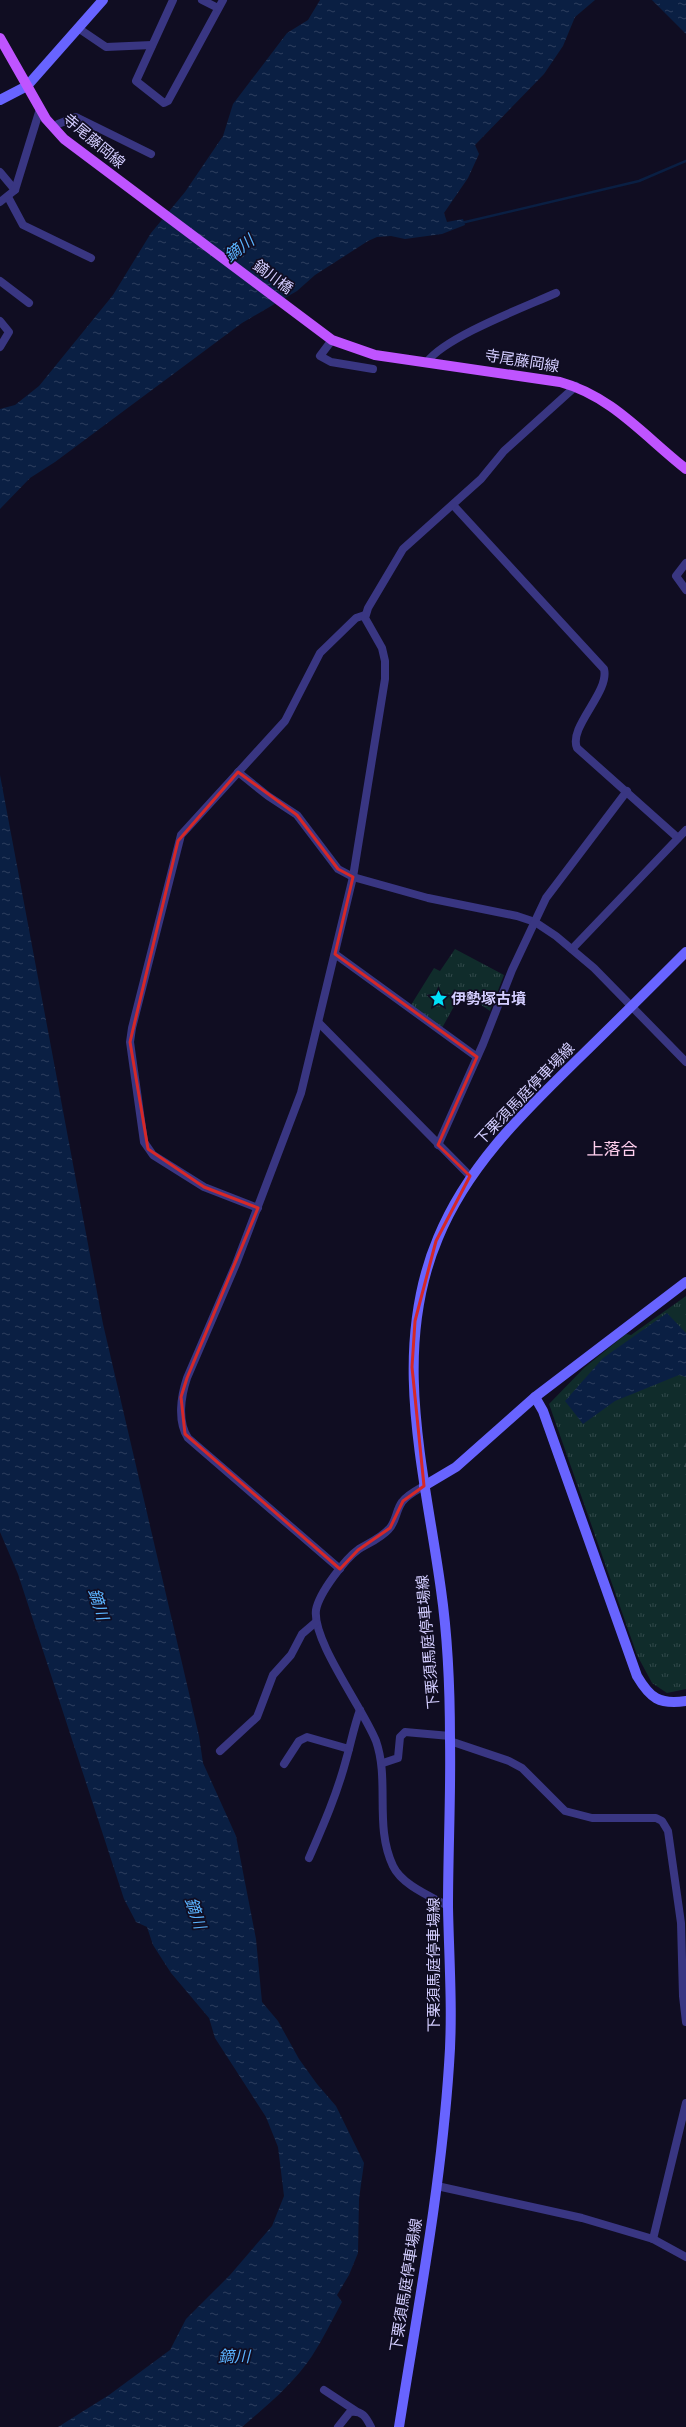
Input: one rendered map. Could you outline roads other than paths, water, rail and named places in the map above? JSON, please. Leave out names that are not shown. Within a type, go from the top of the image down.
[{"type":"main road","points":[[0,100],[27,86],[103,0]]},
{"type":"main road","name":"寺尾藤岡線","points":[[0,38],[40,109],[54,128],[75,149],[141,198]]},
{"type":"main road","name":"鏑川橋","points":[[141,198],[331,339]]},
{"type":"main road","name":"寺尾藤岡線","points":[[331,339],[375,355],[560,382],[576,386],[614,407],[686,469]]},
{"type":"main road","name":"下栗須馬庭停車場線","points":[[399,2427],[437,2186],[449,2063],[448,1906],[450,1738],[446,1634],[424,1486],[412,1367],[415,1321],[423,1282],[436,1241],[470,1176],[518,1118],[686,952]]},
{"type":"main road","points":[[424,1486],[456,1467],[535,1397],[686,1282]]},
{"type":"main road","points":[[535,1397],[543,1411],[637,1676],[645,1690],[656,1700],[672,1703],[686,1701]]},
{"type":"street","points":[[173,0],[136,82],[164,103],[168,101],[223,0]]},
{"type":"street","points":[[202,0],[218,8]]},
{"type":"street","points":[[78,28],[106,47],[152,45]]},
{"type":"street","points":[[0,202],[15,190],[40,109]]},
{"type":"street","points":[[54,128],[58,124],[76,118],[151,154]]},
{"type":"street","points":[[0,172],[15,190]]},
{"type":"street","points":[[8,197],[23,225],[91,258]]},
{"type":"street","points":[[1,284],[29,303]]},
{"type":"street","points":[[427,362],[448,343],[556,293]]},
{"type":"street","points":[[0,321],[9,332],[0,347]]},
{"type":"street","points":[[331,339],[320,356],[331,362],[373,369]]},
{"type":"street","points":[[340,1569],[188,1438],[184,1429],[181,1397],[187,1378],[258,1208],[300,1094],[319,1023],[353,877],[385,679],[385,660],[382,648],[370,630],[366,615],[372,600],[403,549],[481,479],[504,451],[576,386]]},
{"type":"street","points":[[453,505],[604,669],[603,682],[576,737],[575,744],[580,751],[627,791],[678,838]]},
{"type":"street","points":[[686,563],[676,576],[686,590]]},
{"type":"street","points":[[258,1208],[204,1187],[153,1155],[148,1149],[144,1142],[130,1042],[133,1021],[178,841],[186,829],[285,721],[320,654],[356,618],[366,615]]},
{"type":"street","points":[[238,772],[268,796],[297,815],[338,869],[353,877],[428,898],[517,916],[535,922],[572,949],[632,1006],[686,1062]]},
{"type":"street","points":[[438,1145],[477,1057],[512,970],[548,894],[627,791]]},
{"type":"street","points":[[572,949],[686,830]]},
{"type":"street","points":[[335,954],[477,1057]]},
{"type":"street","points":[[319,1023],[470,1176]]},
{"type":"street","points":[[424,1486],[403,1501],[390,1528],[379,1538],[358,1550],[340,1569],[320,1599],[316,1622],[335,1666],[375,1740],[383,1763],[382,1816],[387,1849],[393,1867],[403,1879],[448,1906]]},
{"type":"street","points":[[220,1751],[257,1717],[273,1675],[291,1655],[302,1634],[316,1622]]},
{"type":"street","points":[[309,1858],[330,1810],[349,1749],[353,1729],[360,1710]]},
{"type":"street","points":[[383,1763],[398,1758],[400,1737],[405,1732],[450,1738],[509,1761],[522,1768],[565,1811],[592,1818],[656,1818],[664,1824],[668,1831],[681,1923],[683,1996],[686,2022]]},
{"type":"street","points":[[284,1764],[298,1741],[307,1737],[349,1749]]},
{"type":"street","points":[[653,2239],[686,2103]]},
{"type":"street","points":[[437,2186],[582,2218],[653,2239],[686,2257]]},
{"type":"street","points":[[324,2390],[365,2416],[372,2427]]},
{"type":"street","points":[[338,2427],[350,2412],[356,2411]]},
{"type":"water","name":"鏑川","points":[[320,0],[595,0],[575,17],[563,46],[544,74],[475,145],[479,154],[468,178],[444,213],[447,222],[463,219],[465,225],[442,234],[405,239],[391,236],[377,237],[368,241],[315,275],[297,291],[242,323],[55,462],[30,478],[0,509],[0,409],[15,405],[39,386],[113,295],[151,233],[185,192],[223,136],[233,104],[287,33],[308,20]]},
{"type":"water","points":[[652,0],[686,0],[686,34]]},
{"type":"water","name":"鏑川","points":[[0,775],[103,1324],[199,1736],[203,1763],[236,1836],[256,1939],[262,2002],[278,2021],[299,2059],[317,2084],[336,2106],[364,2163],[359,2199],[358,2253],[349,2275],[337,2295],[342,2302],[320,2343],[297,2376],[280,2394],[242,2427],[58,2427],[109,2395],[170,2350],[186,2319],[230,2275],[272,2226],[284,2196],[278,2147],[266,2117],[215,2038],[209,2018],[171,1973],[153,1945],[147,1927],[136,1922],[124,1899],[18,1574],[0,1532]]},
{"type":"water","points":[[667,1313],[686,1333],[686,1377],[679,1375],[615,1401],[583,1424],[565,1401],[603,1358]]},
{"type":"waterway","points":[[461,223],[639,181],[686,161]]},
{"type":"place","name":"伊勢塚古墳","points":[[438,999]]},
{"type":"district","name":"上落合","points":[[612,1149]]}]
